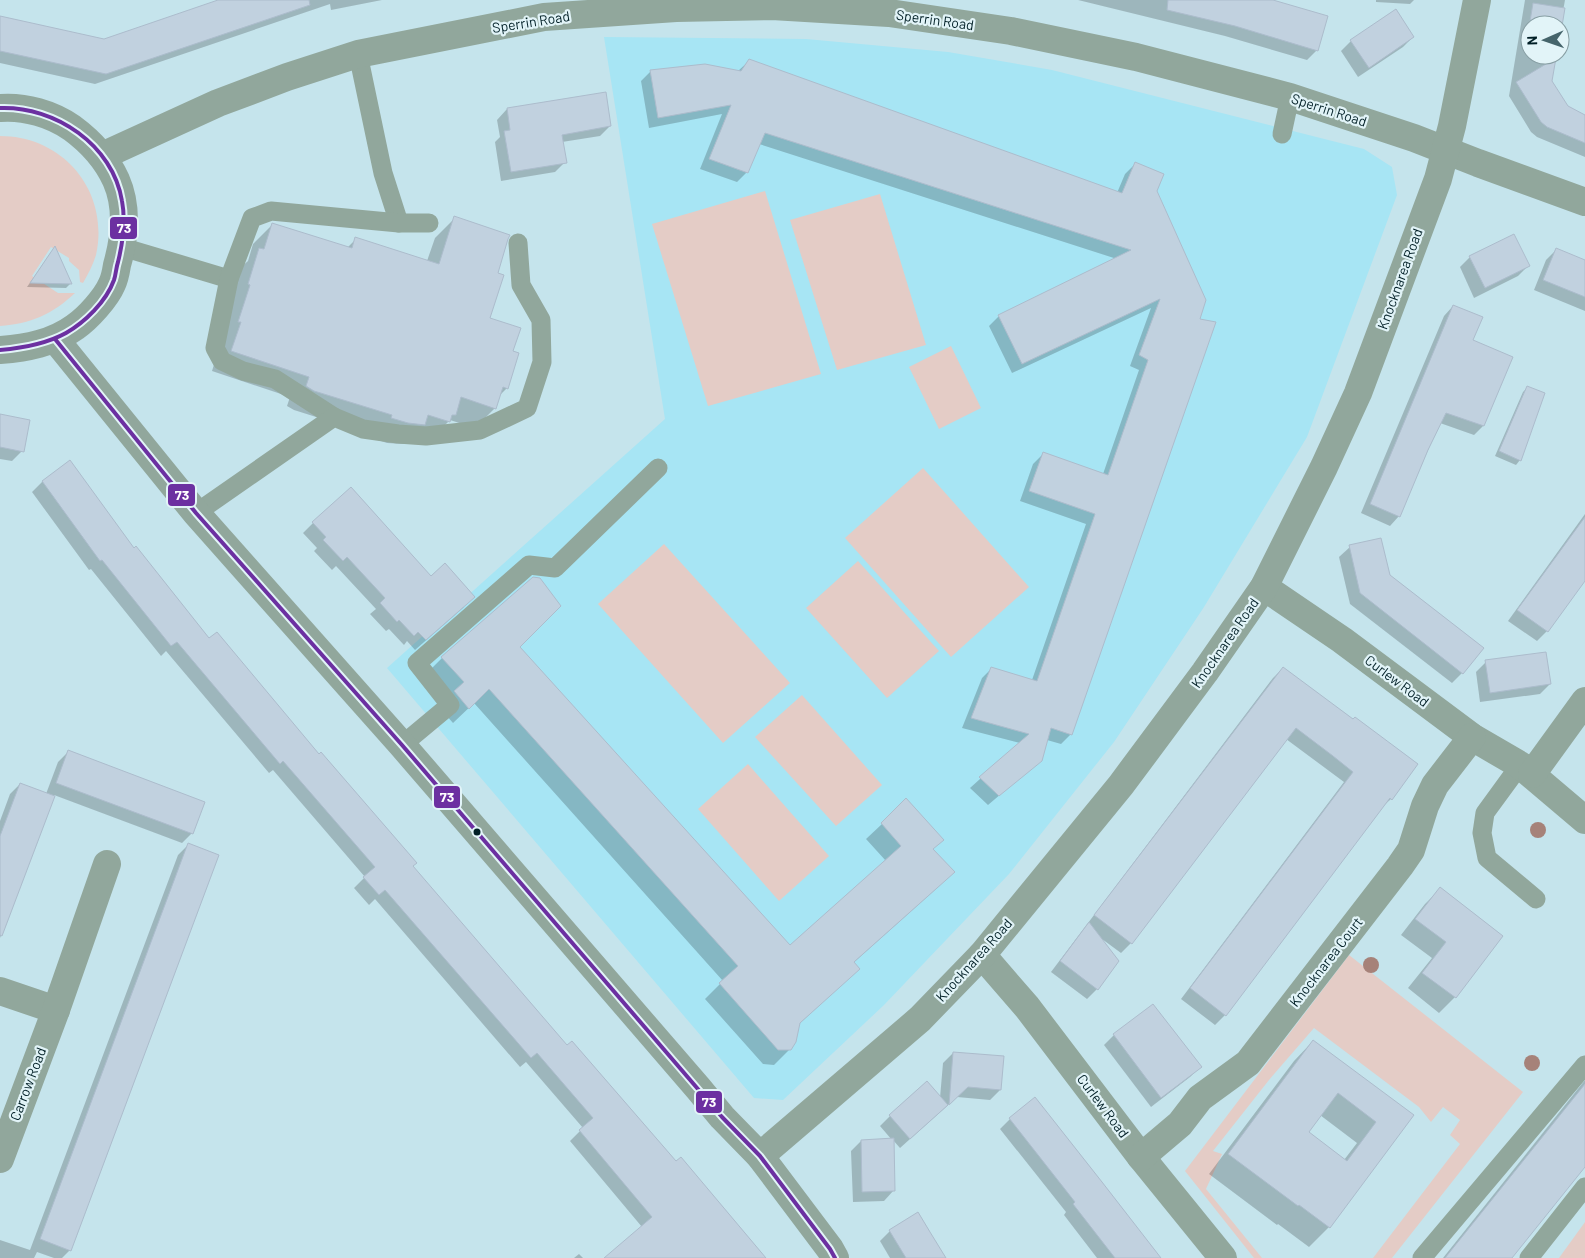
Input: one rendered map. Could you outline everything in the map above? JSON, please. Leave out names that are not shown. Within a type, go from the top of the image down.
[{"type":"street","name":"Knocknarea Road","points":[[760,1156],[920,1019],[982,955],[1121,785],[1205,672],[1264,587],[1324,467],[1358,393],[1438,178],[1477,0]]},
{"type":"street","name":"Sperrin Road","points":[[102,156],[218,103],[358,54],[544,17],[676,8],[772,6],[889,13],[1011,31],[1136,57],[1290,97],[1414,138],[1585,202]]},
{"type":"street","points":[[0,108],[37,111],[62,121],[87,139],[102,156],[116,181],[125,212],[122,246],[112,284],[93,311],[76,327],[55,339],[35,346],[0,350]]},
{"type":"street","points":[[55,339],[196,513],[402,745],[722,1117],[760,1156],[835,1258]]},
{"type":"street","name":"Curlew Road","points":[[1264,587],[1342,640],[1472,737],[1526,770],[1585,820]]},
{"type":"street","points":[[1526,770],[1585,701]]},
{"type":"street","name":"Knocknarea Court","points":[[1142,1157],[1180,1124],[1200,1098],[1248,1063],[1411,850],[1435,785],[1472,737]]},
{"type":"street","name":"Carrow Road","points":[[0,1158],[56,1010],[107,864]]},
{"type":"street","name":"Curlew Road","points":[[982,955],[1027,1007],[1142,1157],[1223,1258]]},
{"type":"street","points":[[0,991],[56,1010]]},
{"type":"lane","points":[[358,54],[383,173],[399,223]]},
{"type":"lane","points":[[1282,134],[1290,97]]},
{"type":"lane","points":[[429,223],[399,223],[271,211],[252,218],[229,279],[215,348],[222,361],[243,371],[275,379],[334,417],[363,430],[426,436],[480,430],[527,408],[542,362],[542,320],[521,285],[518,243]]},
{"type":"lane","points":[[122,246],[229,279]]},
{"type":"lane","points":[[196,513],[334,417]]},
{"type":"lane","points":[[402,745],[450,705],[418,663],[529,565],[555,568],[658,468]]},
{"type":"lane","points":[[1526,770],[1485,813],[1482,833],[1487,858],[1536,899]]},
{"type":"lane","points":[[1422,1258],[1585,1065]]},
{"type":"lane","points":[[1529,1258],[1585,1187]]},
{"type":"shaded area","points":[[604,37],[806,39],[948,52],[1052,70],[1364,149],[1392,167],[1397,195],[1307,437],[1204,607],[1114,742],[1009,874],[884,1005],[783,1100],[754,1098],[387,668],[665,419]]},
{"type":"shaded area","points":[[0,136],[23,139],[44,146],[62,157],[77,172],[89,190],[96,210],[99,232],[96,255],[83,283],[80,282],[79,270],[69,261],[69,258],[51,247],[32,276],[58,293],[75,293],[58,307],[40,317],[21,323],[0,326]]},
{"type":"shaded area","points":[[765,191],[821,374],[708,406],[652,224]]},
{"type":"shaded area","points":[[880,194],[926,345],[837,370],[790,220]]},
{"type":"shaded area","points":[[951,346],[981,408],[939,429],[909,367]]},
{"type":"shaded area","points":[[923,468],[1029,587],[951,657],[845,538]]},
{"type":"shaded area","points":[[664,544],[790,683],[723,743],[598,604]]},
{"type":"shaded area","points":[[858,561],[939,651],[887,698],[806,608]]},
{"type":"shaded area","points":[[802,695],[882,785],[836,826],[755,737]]},
{"type":"shaded area","points":[[748,764],[829,856],[779,901],[698,809]]},
{"type":"shaded area","points":[[1349,955],[1523,1092],[1392,1258],[1373,1258],[1460,1144],[1450,1135],[1460,1120],[1443,1107],[1431,1122],[1419,1107],[1314,1028],[1269,1080],[1213,1151],[1222,1154],[1206,1189],[1262,1258],[1254,1258],[1185,1171]]},
{"type":"shaded area","points":[[1585,1222],[1585,1258],[1559,1258]]},
{"type":"building","points":[[218,0],[309,0],[310,5],[106,74],[0,51],[0,16],[104,39]]},
{"type":"building","points":[[1168,0],[1273,0],[1328,16],[1318,51],[1235,26],[1167,10]]},
{"type":"building","points":[[1533,3],[1565,8],[1564,15],[1531,15]]},
{"type":"building","points":[[1396,9],[1414,37],[1369,68],[1350,40]]},
{"type":"building","points":[[749,59],[1122,193],[1135,162],[1164,174],[1157,191],[1206,300],[1200,319],[1216,322],[1072,735],[1051,728],[1042,761],[999,796],[979,777],[1029,734],[971,718],[991,667],[1037,681],[1095,514],[1029,491],[1043,452],[1108,475],[1148,360],[1139,355],[1160,299],[1022,364],[998,315],[1131,250],[765,133],[748,173],[709,159],[731,105],[658,118],[650,70],[705,64],[741,71]]},
{"type":"building","points":[[1544,65],[1555,65],[1552,81],[1568,106],[1585,115],[1585,143],[1547,127],[1541,122],[1516,82]]},
{"type":"building","points":[[606,92],[611,126],[562,135],[567,163],[511,172],[504,131],[510,130],[507,108]]},
{"type":"building","points":[[454,216],[510,235],[498,273],[504,275],[490,318],[521,328],[513,351],[519,353],[508,389],[503,387],[496,409],[461,397],[456,415],[452,415],[450,422],[428,415],[425,425],[408,423],[391,418],[392,415],[314,391],[306,386],[309,377],[231,351],[241,322],[238,322],[259,248],[264,249],[272,223],[352,248],[355,237],[439,264]]},
{"type":"building","points":[[1514,234],[1530,266],[1485,288],[1469,256]]},
{"type":"building","points":[[55,246],[72,284],[30,283]]},
{"type":"building","points":[[1556,248],[1585,260],[1585,297],[1543,280]]},
{"type":"building","points":[[1453,305],[1483,317],[1473,340],[1513,357],[1484,426],[1446,413],[1400,517],[1370,504]]},
{"type":"building","points":[[1527,386],[1545,393],[1521,461],[1499,451]]},
{"type":"building","points":[[0,414],[30,420],[24,452],[0,447]]},
{"type":"building","points":[[70,460],[134,548],[136,546],[209,638],[217,632],[319,754],[321,752],[417,863],[413,866],[567,1045],[572,1041],[676,1161],[681,1157],[766,1258],[604,1258],[652,1217],[579,1130],[593,1118],[537,1053],[531,1058],[385,890],[379,895],[363,877],[375,867],[283,761],[280,764],[177,642],[171,646],[102,560],[100,561],[42,481]]},
{"type":"building","points":[[351,487],[431,576],[445,563],[475,597],[426,640],[418,632],[414,636],[399,620],[397,622],[380,603],[385,598],[347,557],[343,561],[323,540],[326,537],[312,522]]},
{"type":"building","points":[[1585,517],[1585,581],[1548,632],[1517,610]]},
{"type":"building","points":[[1381,538],[1390,575],[1484,648],[1463,674],[1360,593],[1349,545]]},
{"type":"building","points":[[533,577],[540,578],[561,606],[520,647],[790,945],[901,846],[881,823],[906,798],[944,840],[933,849],[955,872],[854,962],[860,969],[800,1023],[796,1042],[791,1050],[778,1050],[719,983],[738,966],[489,689],[469,709],[454,691],[464,682],[441,657]]},
{"type":"building","points":[[1546,652],[1551,684],[1490,693],[1485,660]]},
{"type":"building","points":[[1283,667],[1418,764],[1392,800],[1390,798],[1226,1016],[1190,988],[1353,772],[1333,756],[1296,728],[1132,944],[1094,915]]},
{"type":"building","points":[[68,750],[205,802],[193,834],[56,783]]},
{"type":"building","points":[[20,783],[55,796],[2,936],[0,935],[0,836]]},
{"type":"building","points":[[188,843],[219,855],[71,1251],[40,1239]]},
{"type":"building","points":[[1440,887],[1503,936],[1456,998],[1422,973],[1446,942],[1415,919]]},
{"type":"building","points":[[1089,922],[1119,961],[1098,990],[1060,961]]},
{"type":"building","points":[[1153,1004],[1202,1067],[1161,1098],[1113,1034]]},
{"type":"building","points":[[1313,1040],[1414,1115],[1330,1228],[1228,1154]],"holes":[[[1338,1093],[1376,1122],[1347,1161],[1309,1132]]]},
{"type":"building","points":[[953,1052],[1004,1056],[1001,1090],[968,1087],[949,1105]]},
{"type":"building","points":[[927,1081],[948,1105],[910,1139],[889,1115]]},
{"type":"building","points":[[1585,1084],[1585,1167],[1512,1258],[1445,1258]]},
{"type":"building","points":[[1035,1097],[1161,1258],[1115,1258],[1073,1204],[1075,1202],[1009,1118]]},
{"type":"building","points":[[894,1138],[895,1191],[862,1192],[861,1140]]},
{"type":"building","points":[[918,1212],[946,1258],[906,1258],[889,1230]]},
{"type":"transit line","name":"73","points":[[0,108],[21,109],[41,114],[60,122],[94,146],[107,163],[116,181],[122,201],[124,224],[114,280],[106,296],[94,311],[58,337],[34,345],[0,350]]},
{"type":"transit line","name":"73","points":[[55,339],[196,513],[402,745],[722,1117],[760,1156],[835,1258]]}]
